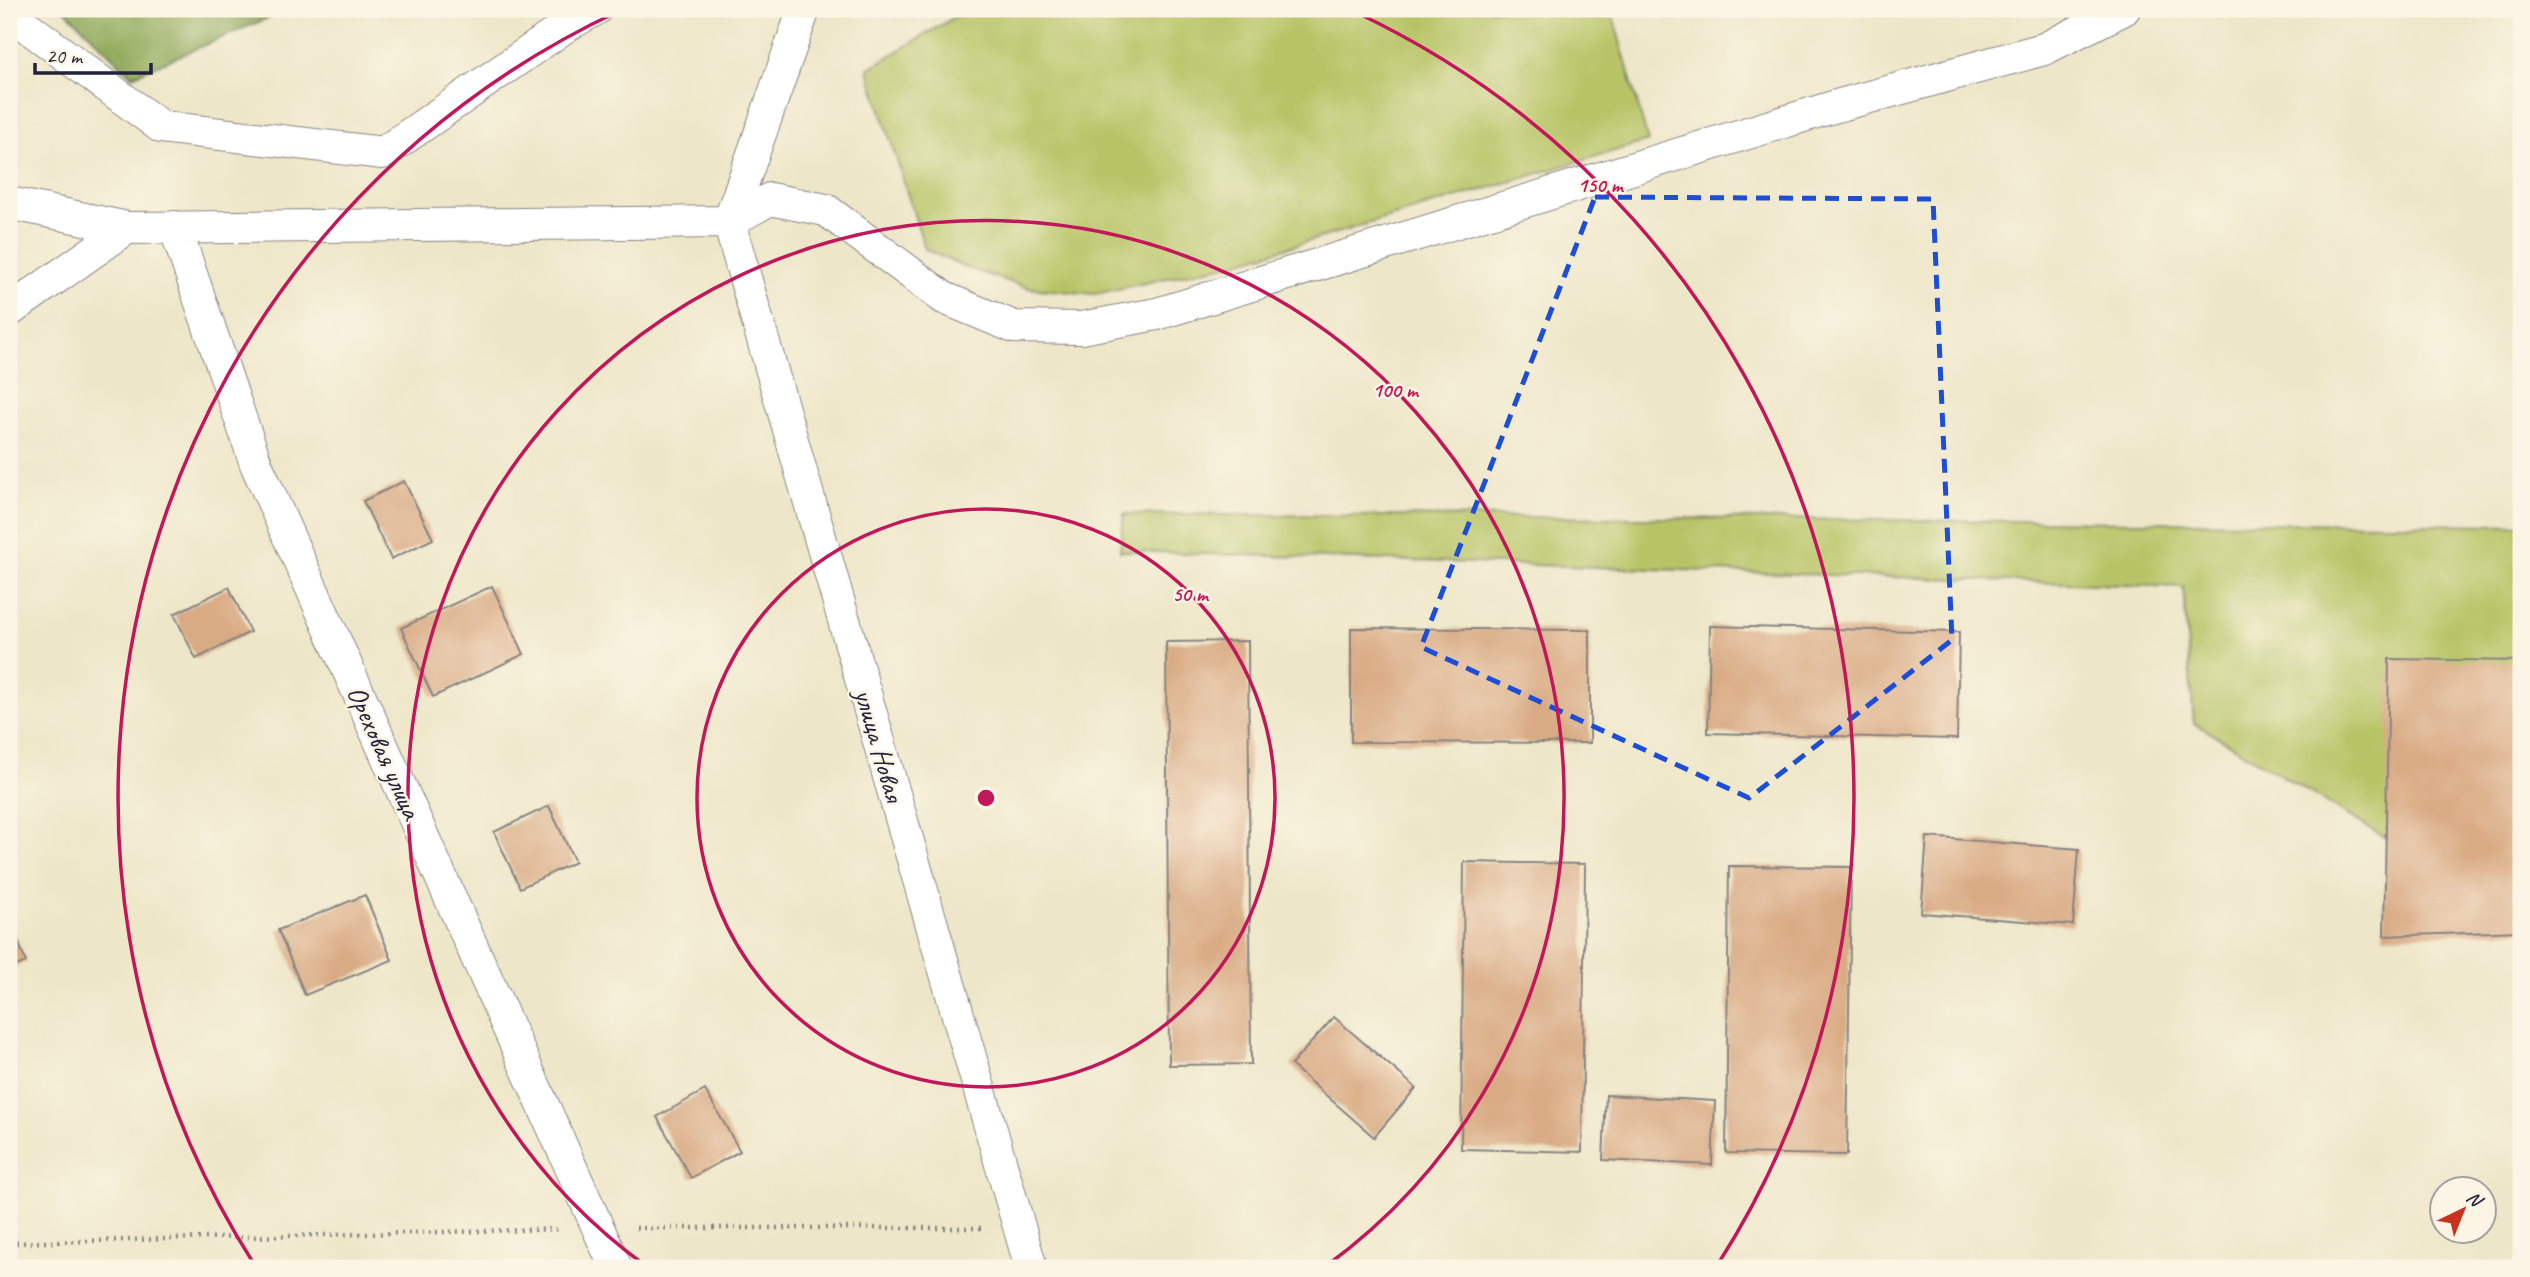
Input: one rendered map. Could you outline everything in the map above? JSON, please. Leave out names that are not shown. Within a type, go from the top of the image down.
[{"type":"street","points":[[9,13],[161,127],[383,153],[555,34],[596,9]]},
{"type":"street","points":[[729,222],[804,9]]},
{"type":"street","points":[[9,203],[127,228],[729,222],[770,200],[826,210],[944,298],[1014,327],[1081,328],[1157,314],[1833,107],[2044,49],[2124,9]]},
{"type":"street","name":"улица Новая","points":[[729,222],[1031,1268]]},
{"type":"street","name":"Ореховая улица","points":[[175,227],[256,464],[616,1268]]},
{"type":"street","points":[[9,311],[127,228]]},
{"type":"path","points":[[9,1243],[598,1228],[1020,1227]]},
{"type":"highlighted area","points":[[1595,197],[1933,199],[1952,640],[1749,798],[1421,647]]},
{"type":"green space","points":[[64,9],[289,9],[132,76]]},
{"type":"green space","points":[[968,9],[1611,9],[1648,141],[1231,264],[1095,294],[1029,288],[961,266],[925,249],[868,69]]},
{"type":"green space","points":[[1124,514],[2521,525],[2521,919],[2194,723],[2183,587],[1120,551]]},
{"type":"building","points":[[404,481],[433,539],[391,559],[363,501]]},
{"type":"building","points":[[492,586],[524,654],[433,697],[401,628]]},
{"type":"building","points":[[229,587],[250,632],[196,659],[174,614]]},
{"type":"building","points":[[1710,626],[1959,632],[1957,739],[1708,733]]},
{"type":"building","points":[[1351,628],[1590,630],[1590,743],[1351,742]]},
{"type":"building","points":[[1248,641],[1251,1064],[1169,1065],[1166,642]]},
{"type":"building","points":[[2389,659],[2521,661],[2521,931],[2384,936]]},
{"type":"building","points":[[549,806],[575,862],[520,888],[494,832]]},
{"type":"building","points":[[1927,837],[2079,849],[2073,925],[1921,913]]},
{"type":"building","points":[[1464,862],[1585,864],[1582,1152],[1461,1149]]},
{"type":"building","points":[[1729,866],[1851,867],[1847,1155],[1726,1153]]},
{"type":"building","points":[[365,895],[392,960],[305,995],[278,930]]},
{"type":"building","points":[[9,918],[26,962],[9,969]]},
{"type":"building","points":[[1334,1017],[1416,1088],[1374,1137],[1291,1065]]},
{"type":"building","points":[[705,1090],[740,1151],[691,1178],[657,1117]]},
{"type":"building","points":[[1606,1095],[1715,1101],[1712,1165],[1603,1160]]}]
